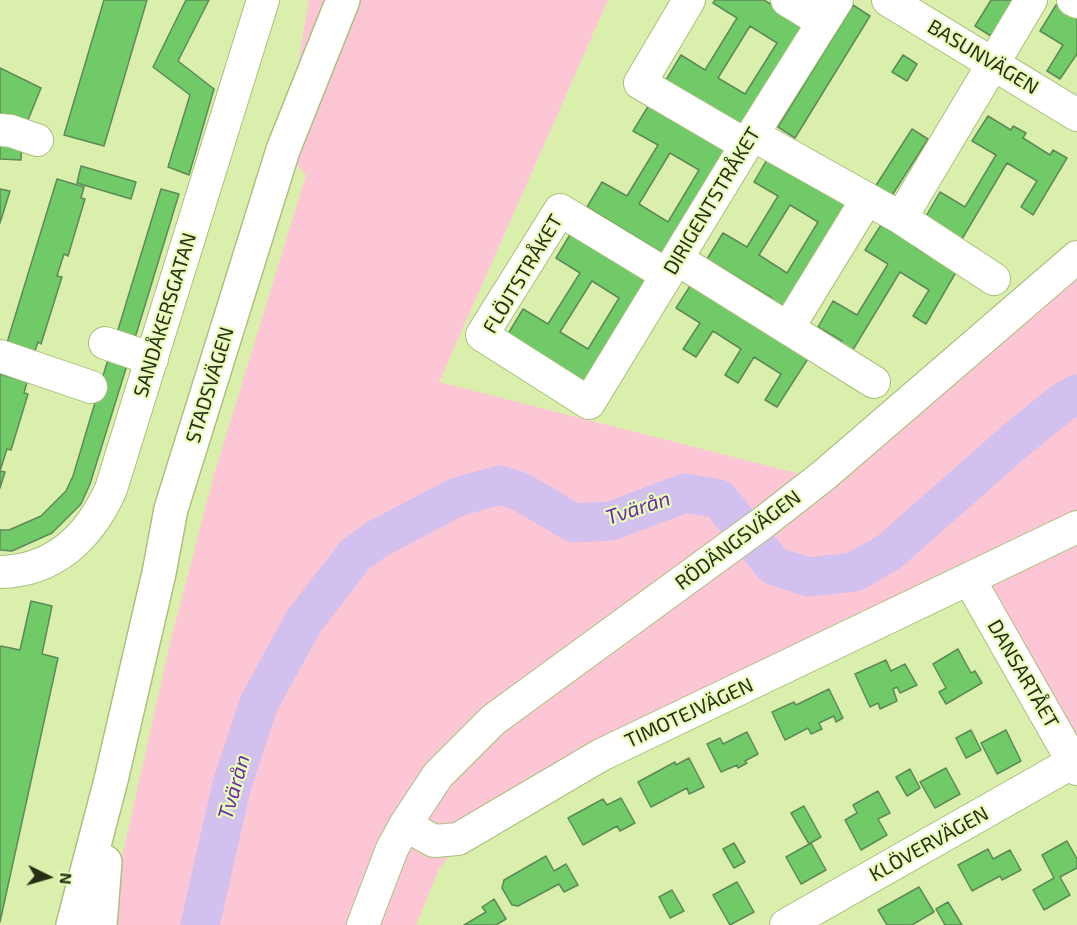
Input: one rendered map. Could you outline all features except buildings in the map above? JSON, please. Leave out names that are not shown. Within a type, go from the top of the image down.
[{"type":"main road","name":"STADSVÄGEN","points":[[73,925],[111,780],[159,573],[171,509],[284,150],[343,0]]},
{"type":"main road","name":"STADSVÄGEN","points":[[100,925],[111,780]]},
{"type":"street","name":"SANDÅKERSGATAN","points":[[0,572],[36,567],[66,550],[84,534],[100,513],[111,489],[263,0]]},
{"type":"street","points":[[690,0],[640,83],[867,199],[901,218],[994,279]]},
{"type":"street","points":[[787,0],[830,11]]},
{"type":"street","name":"BASUNVÄGEN","points":[[888,0],[1077,115]]},
{"type":"street","points":[[901,218],[1031,0]]},
{"type":"street","points":[[1073,0],[1077,2]]},
{"type":"street","name":"DIRIGENTSTRÅKET","points":[[589,404],[830,11]]},
{"type":"street","points":[[0,130],[11,131],[37,140]]},
{"type":"street","points":[[788,328],[867,199]]},
{"type":"street","name":"FLÖJTSTRÅKET","points":[[589,404],[482,335],[560,210],[672,267]]},
{"type":"street","name":"RÖDÄNGSVÄGEN","points":[[405,825],[438,775],[493,720],[764,522],[823,476],[1077,257]]},
{"type":"street","points":[[672,267],[788,328],[874,382]]},
{"type":"street","points":[[105,343],[152,359]]},
{"type":"street","points":[[0,356],[91,387]]},
{"type":"street","name":"TIMOTEJVÄGEN","points":[[405,825],[434,841],[458,839],[601,755],[1077,528]]},
{"type":"street","name":"DANSARTÅET","points":[[969,579],[1075,766]]},
{"type":"street","name":"KLÖVERVÄGEN","points":[[786,925],[1075,766]]},
{"type":"street","points":[[363,925],[392,849],[405,825]]},
{"type":"shaded area","points":[[309,0],[608,0],[439,382],[836,483],[1077,276],[1077,754],[965,562],[582,751],[476,819],[439,869],[416,925],[115,925],[122,857],[170,643],[214,475],[306,175],[283,150]]},
{"type":"waterway","name":"Tvärån","points":[[200,925],[231,788],[259,703],[304,621],[355,555],[377,539],[457,497],[500,485],[521,492],[574,523],[611,521],[685,493],[719,499],[774,566],[809,577],[854,572],[889,552],[1016,440],[1063,402],[1077,394]]}]
